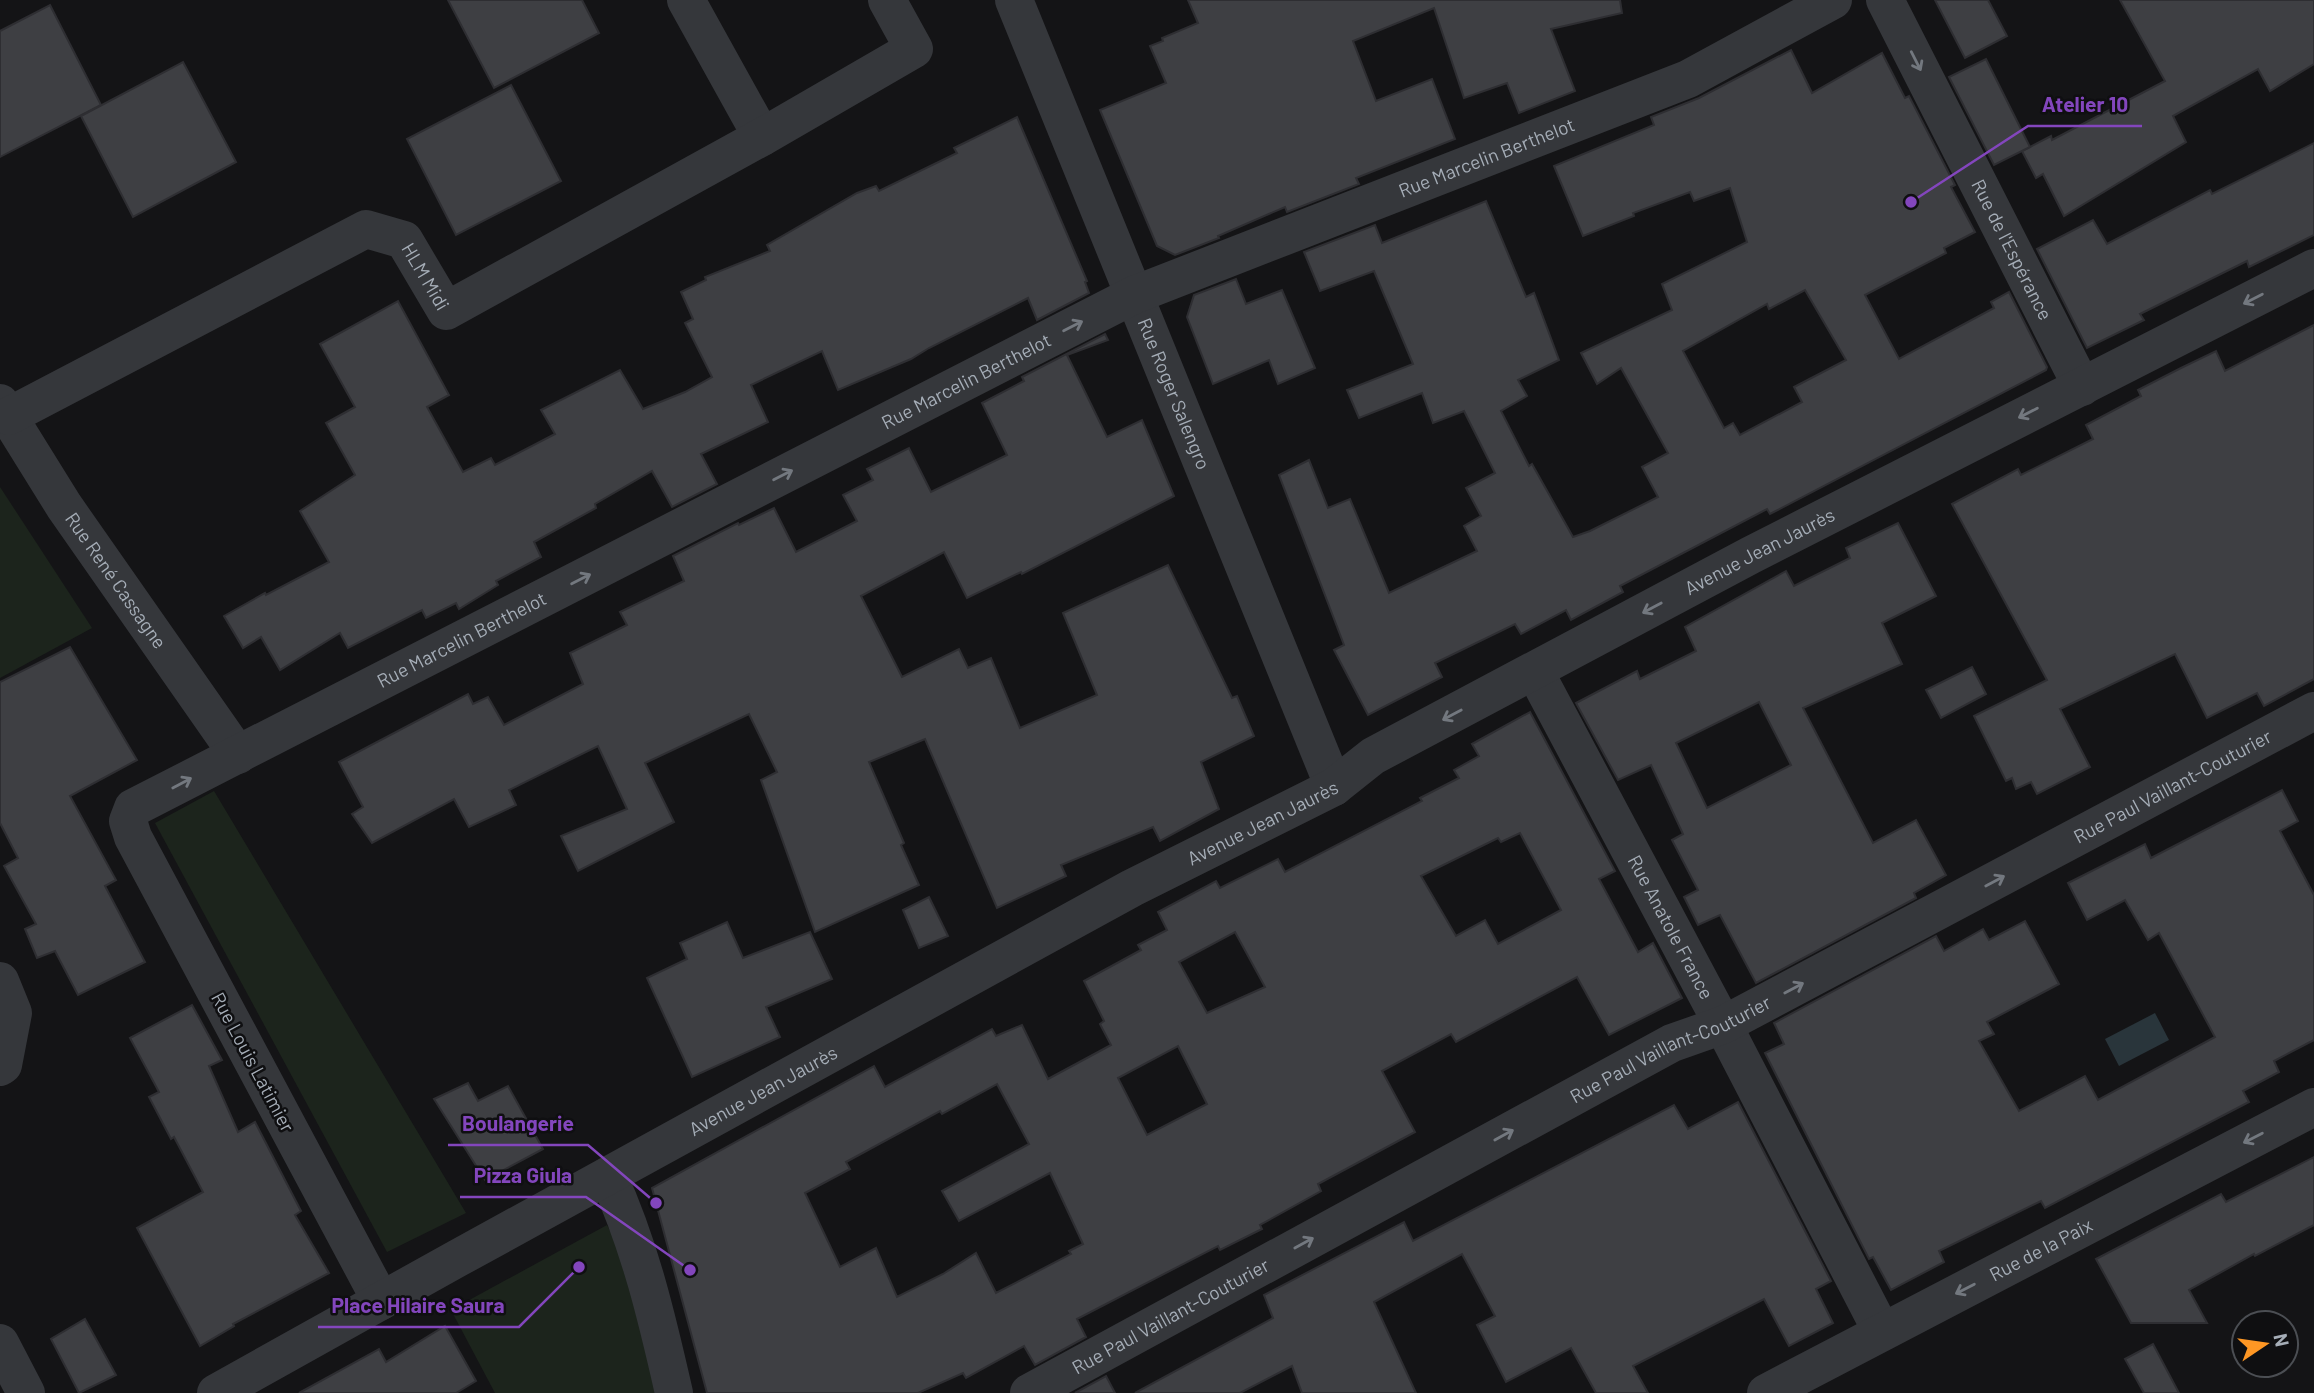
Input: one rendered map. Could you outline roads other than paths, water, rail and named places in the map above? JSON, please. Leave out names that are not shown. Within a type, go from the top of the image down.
[{"type":"street","points":[[686,0],[762,137]]},
{"type":"street","name":"HLM Midi","points":[[5,409],[366,229],[404,240],[446,311],[762,137],[914,49],[887,0]]},
{"type":"street","name":"Rue Roger Salengro","points":[[1014,0],[1334,787]]},
{"type":"street","name":"Rue Marcelin Berthelot","points":[[128,821],[134,808],[1134,295],[1688,79],[1833,0]]},
{"type":"street","name":"Rue de l'Espérance","points":[[1885,0],[2082,387]]},
{"type":"street","name":"Avenue Jean Jaurès","points":[[216,1393],[1132,888],[1334,787],[1373,756],[1751,555],[2314,268]]},
{"type":"street","name":"Rue René Cassagne","points":[[5,409],[64,506],[238,755]]},
{"type":"street","name":"Rue Anatole France","points":[[1535,672],[1723,1025],[1882,1332]]},
{"type":"street","name":"Rue Paul Vaillant-Couturier","points":[[1029,1393],[1672,1043],[1723,1025],[2314,711]]},
{"type":"street","name":"Rue Louis Latimier","points":[[128,821],[133,837],[381,1301]]},
{"type":"street","points":[[0,981],[13,1013],[3,1065],[0,1066]]},
{"type":"street","name":"Rue de la Paix","points":[[1766,1393],[2314,1107]]},
{"type":"street","points":[[608,1176],[627,1219],[649,1286],[674,1393]]},
{"type":"street","points":[[0,1343],[26,1393]]},
{"type":"place","name":"Atelier 10","points":[[1911,202]]},
{"type":"place","name":"Boulangerie","points":[[656,1203]]},
{"type":"place","name":"Place Hilaire Saura","points":[[579,1267]]},
{"type":"place","name":"Pizza Giula","points":[[690,1270]]}]
